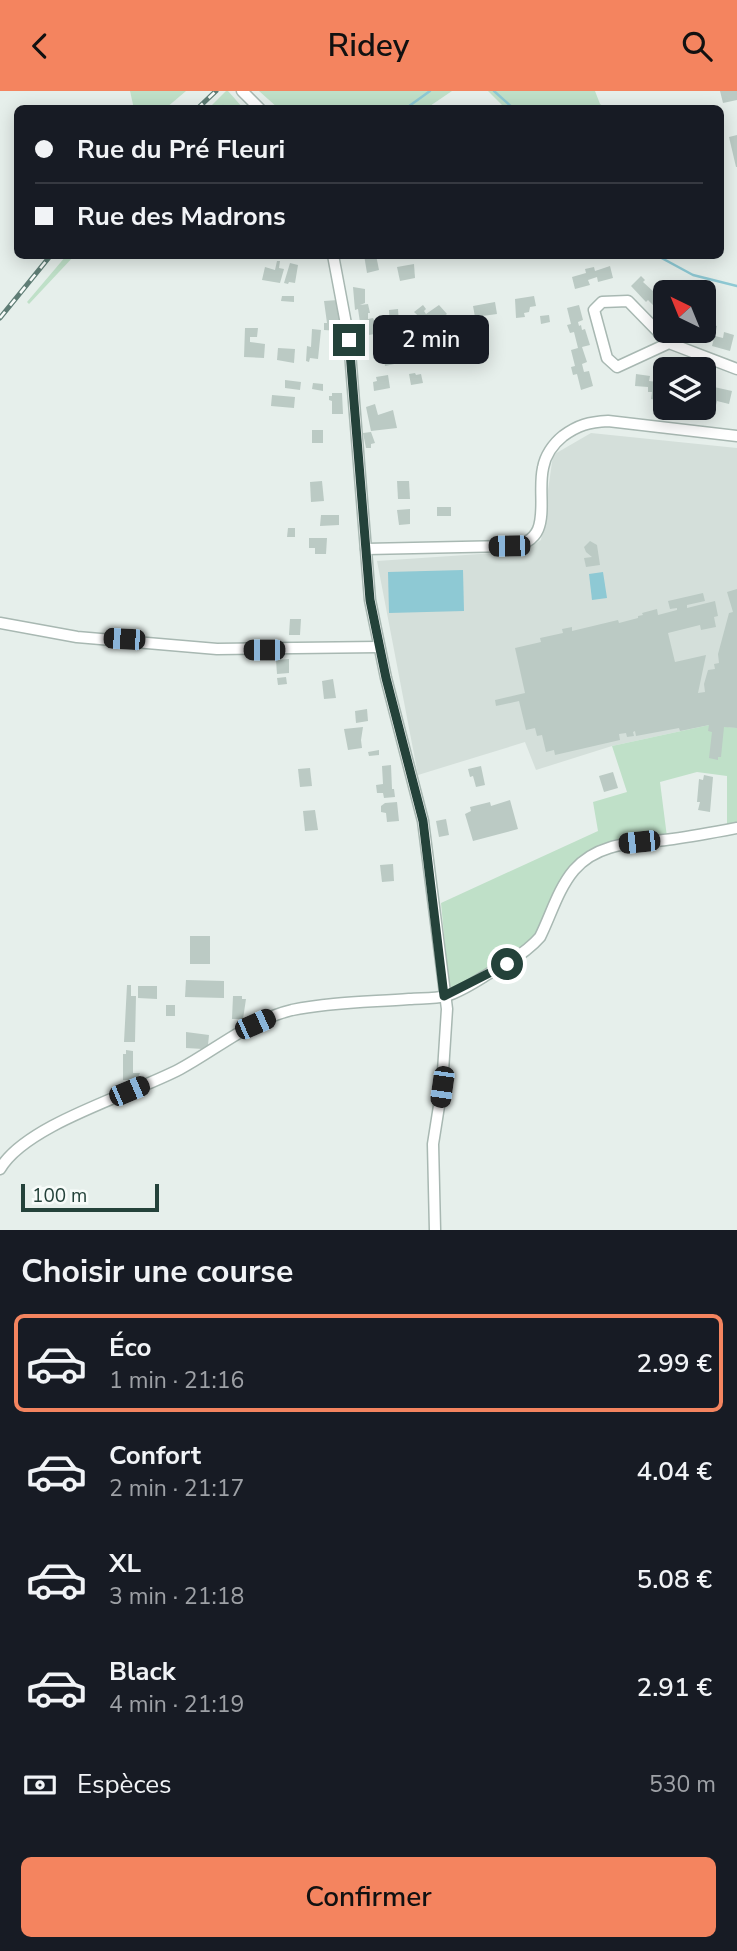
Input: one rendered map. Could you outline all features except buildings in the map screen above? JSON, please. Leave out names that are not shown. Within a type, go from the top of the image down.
[{"type":"street","points":[[242,91],[256,105]]},
{"type":"street","points":[[334,259],[349,340],[370,600],[379,647],[423,821],[447,1009],[444,1060],[433,1144],[435,1230]]},
{"type":"street","points":[[669,343],[617,367],[607,358],[594,310],[602,302],[628,301],[669,343],[737,369]]},
{"type":"street","points":[[366,549],[509,546],[529,540],[538,531],[542,518],[543,467],[548,453],[558,440],[575,428],[590,422],[608,421],[737,436]]},
{"type":"street","points":[[0,623],[54,634],[216,649],[379,647]]},
{"type":"street","points":[[0,1169],[12,1152],[47,1131],[110,1099],[176,1072],[238,1034],[279,1014],[303,1008],[444,996],[507,964],[540,937],[570,876],[584,860],[596,852],[621,844],[688,837],[737,828]]},
{"type":"shaded area","points":[[591,433],[737,448],[737,728],[709,725],[612,746],[536,770],[525,742],[418,775],[377,561],[523,551],[541,540],[553,455]]},
{"type":"green space","points":[[130,91],[186,91],[170,105],[133,105]]},
{"type":"green space","points":[[228,91],[240,105],[212,105]]},
{"type":"green space","points":[[259,91],[452,91],[431,105],[275,105]]},
{"type":"green space","points":[[488,91],[595,91],[602,105],[502,105]]},
{"type":"green space","points":[[63,259],[71,259],[29,304],[27,302]]},
{"type":"green space","points":[[709,725],[737,728],[737,824],[727,826],[727,776],[697,772],[660,782],[667,837],[596,849],[547,913],[534,937],[515,955],[455,988],[449,987],[441,903],[598,831],[593,802],[627,792],[612,746]]},
{"type":"water","points":[[463,570],[464,611],[389,613],[388,572]]},
{"type":"water","points":[[603,572],[607,598],[592,600],[589,574]]},
{"type":"waterway","points":[[411,105],[430,91]]},
{"type":"waterway","points":[[494,91],[510,105]]},
{"type":"waterway","points":[[663,259],[693,275],[737,286]]},
{"type":"railway","points":[[201,105],[216,91]]},
{"type":"railway","points":[[0,318],[48,259]]},
{"type":"route","points":[[349,340],[370,600],[386,678],[423,821],[444,996],[507,964]]}]
